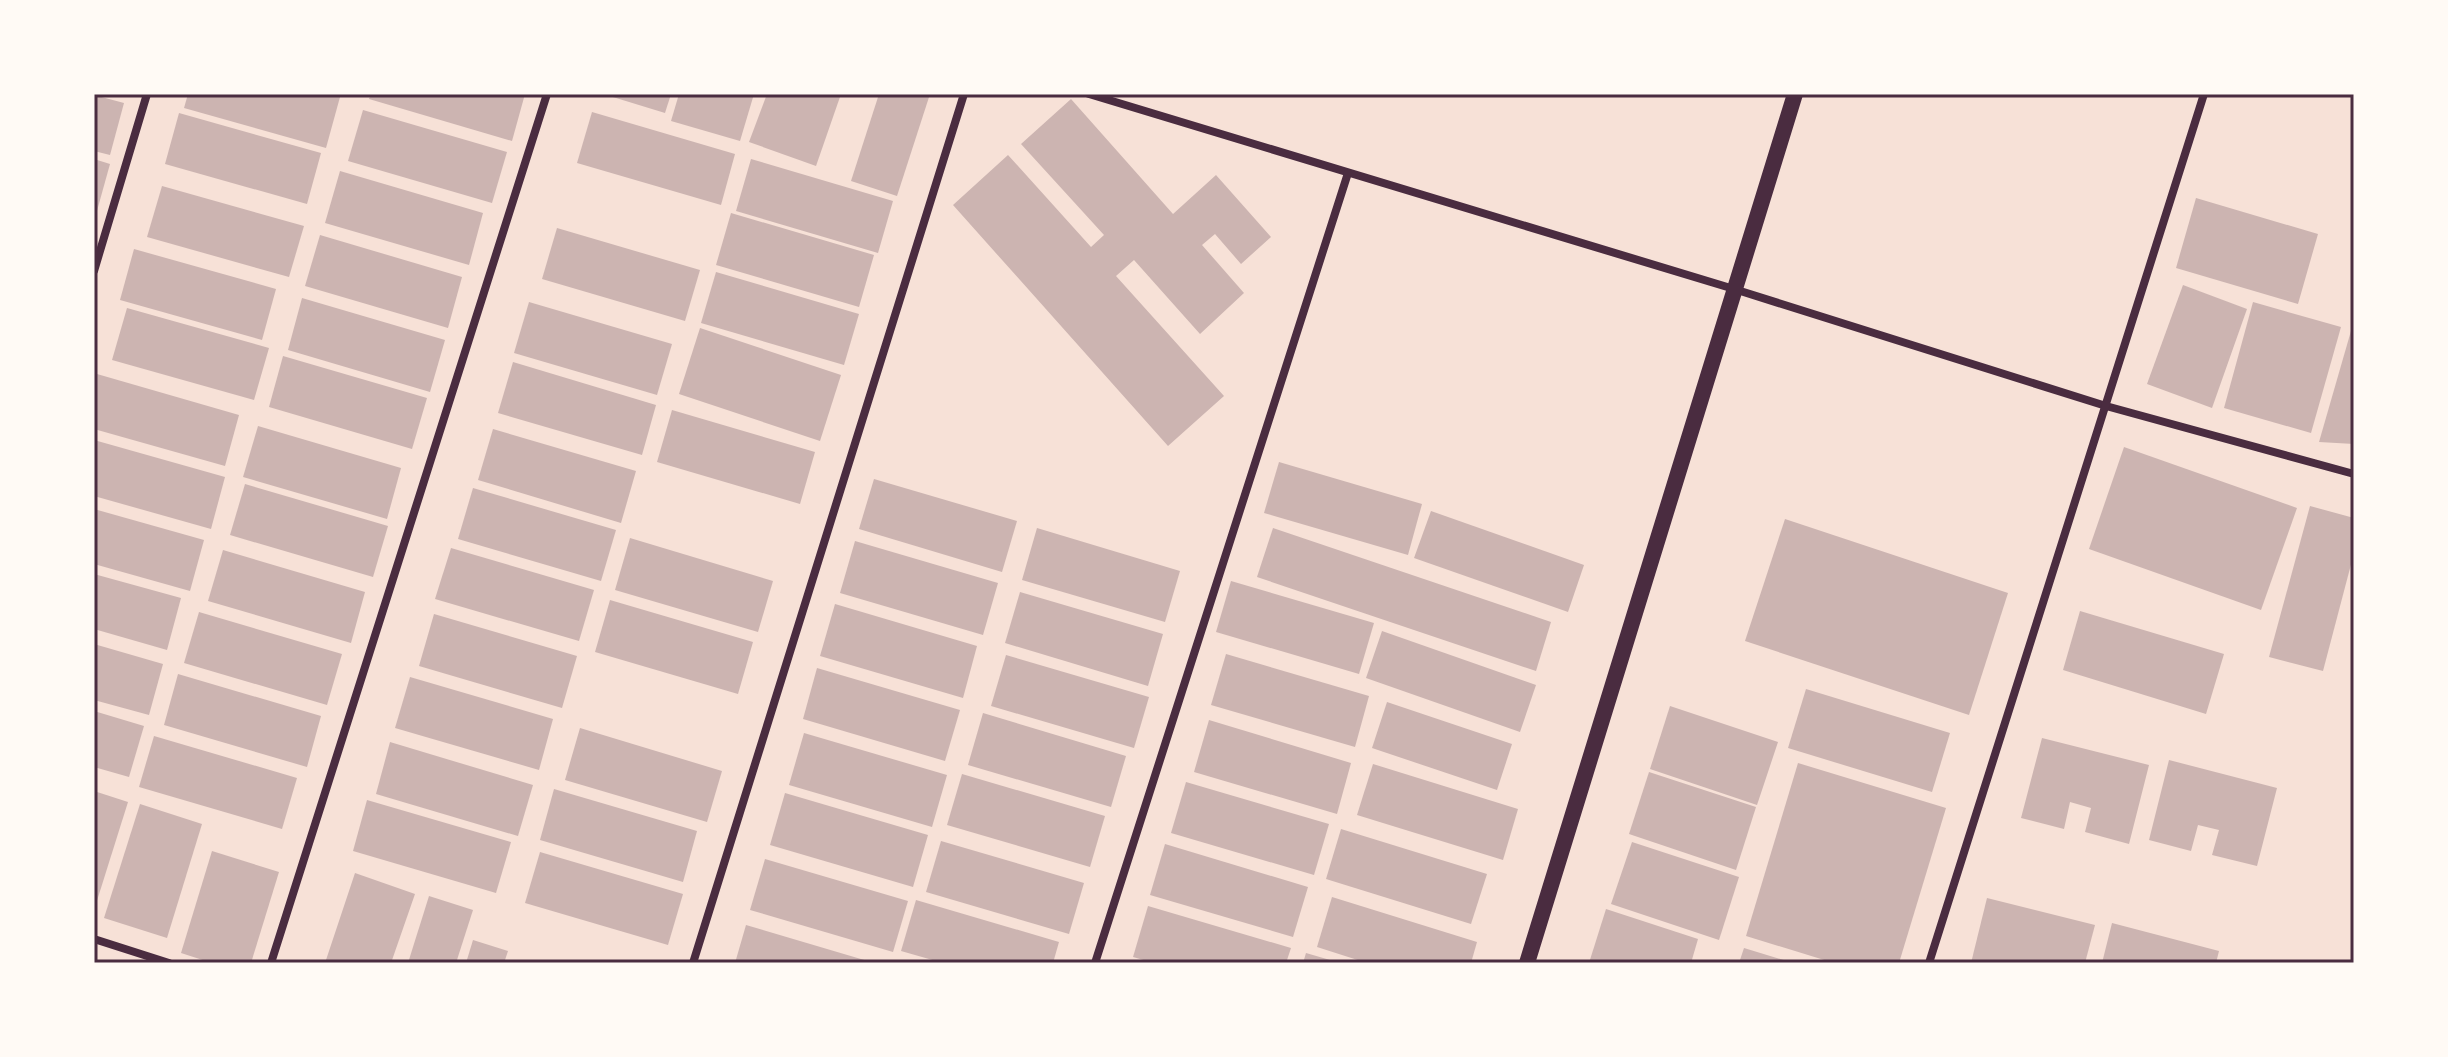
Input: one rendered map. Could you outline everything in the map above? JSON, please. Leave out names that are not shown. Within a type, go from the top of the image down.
[{"type":"main road","points":[[1527,963],[1795,94]]},
{"type":"street","points":[[94,271],[147,94]]},
{"type":"street","points":[[271,963],[547,94]]},
{"type":"street","points":[[693,963],[964,94]]},
{"type":"street","points":[[1089,94],[1734,289],[2106,406],[2354,474]]},
{"type":"street","points":[[1929,963],[2204,94]]},
{"type":"street","points":[[1095,963],[1348,173]]},
{"type":"street","points":[[94,939],[169,963]]},
{"type":"building","points":[[188,94],[329,94],[340,97],[326,148],[184,108]]},
{"type":"building","points":[[371,94],[525,94],[512,141],[369,99]]},
{"type":"building","points":[[603,94],[671,94],[665,113]]},
{"type":"building","points":[[679,94],[754,94],[740,141],[671,121]]},
{"type":"building","points":[[767,94],[841,94],[816,166],[749,142]]},
{"type":"building","points":[[879,94],[930,94],[897,196],[851,181]]},
{"type":"building","points":[[94,95],[124,103],[110,155],[94,151]]},
{"type":"building","points":[[1071,99],[1173,214],[1216,175],[1271,237],[1241,264],[1215,234],[1202,245],[1244,293],[1200,334],[1134,260],[1116,276],[1224,396],[1168,446],[953,205],[1008,155],[1091,247],[1104,235],[1021,144]]},
{"type":"building","points":[[363,110],[507,152],[492,203],[348,161]]},
{"type":"building","points":[[592,112],[735,154],[721,205],[577,163]]},
{"type":"building","points":[[179,113],[321,153],[307,204],[165,164]]},
{"type":"building","points":[[94,159],[110,164],[95,218],[94,217]]},
{"type":"building","points":[[751,159],[893,201],[878,253],[736,211]]},
{"type":"building","points":[[340,171],[483,213],[469,265],[325,223]]},
{"type":"building","points":[[162,186],[304,226],[289,277],[147,237]]},
{"type":"building","points":[[2196,198],[2318,234],[2298,304],[2176,268]]},
{"type":"building","points":[[731,213],[874,255],[859,307],[716,265]]},
{"type":"building","points":[[557,228],[700,270],[685,321],[542,279]]},
{"type":"building","points":[[320,235],[462,277],[448,328],[305,286]]},
{"type":"building","points":[[134,249],[276,289],[262,340],[120,300]]},
{"type":"building","points":[[716,272],[859,314],[844,365],[701,323]]},
{"type":"building","points":[[2183,285],[2247,309],[2212,408],[2147,384]]},
{"type":"building","points":[[302,298],[445,340],[430,392],[288,350]]},
{"type":"building","points":[[529,302],[672,344],[657,395],[514,353]]},
{"type":"building","points":[[2253,302],[2341,327],[2311,433],[2224,408]]},
{"type":"building","points":[[127,308],[269,348],[254,400],[112,360]]},
{"type":"building","points":[[2353,324],[2354,444],[2319,442]]},
{"type":"building","points":[[700,328],[841,375],[820,441],[679,394]]},
{"type":"building","points":[[283,356],[427,398],[412,449],[269,407]]},
{"type":"building","points":[[513,362],[656,405],[642,455],[498,413]]},
{"type":"building","points":[[97,374],[239,415],[225,466],[94,429]]},
{"type":"building","points":[[672,410],[815,452],[800,504],[657,462]]},
{"type":"building","points":[[258,426],[401,468],[387,519],[243,477]]},
{"type":"building","points":[[493,429],[636,471],[621,523],[478,480]]},
{"type":"building","points":[[94,440],[225,477],[211,529],[94,496]]},
{"type":"building","points":[[2124,447],[2297,508],[2261,610],[2089,549]]},
{"type":"building","points":[[1279,462],[1422,504],[1408,555],[1264,513]]},
{"type":"building","points":[[874,479],[1017,521],[1002,572],[859,529]]},
{"type":"building","points":[[245,484],[388,526],[373,577],[230,535]]},
{"type":"building","points":[[473,488],[616,530],[601,581],[458,539]]},
{"type":"building","points":[[2310,506],[2354,518],[2354,553],[2323,671],[2269,657]]},
{"type":"building","points":[[94,509],[204,540],[190,591],[94,564]]},
{"type":"building","points":[[1431,511],[1584,565],[1568,612],[1414,558]]},
{"type":"building","points":[[1785,519],[2008,593],[1969,715],[1745,641]]},
{"type":"building","points":[[1037,528],[1180,571],[1165,622],[1022,580]]},
{"type":"building","points":[[1273,528],[1551,622],[1536,671],[1257,577]]},
{"type":"building","points":[[630,538],[773,581],[758,632],[615,590]]},
{"type":"building","points":[[855,541],[998,583],[983,635],[840,593]]},
{"type":"building","points":[[451,548],[594,590],[579,641],[435,599]]},
{"type":"building","points":[[223,550],[365,592],[351,643],[208,601]]},
{"type":"building","points":[[94,574],[181,598],[167,650],[94,629]]},
{"type":"building","points":[[1231,581],[1374,623],[1359,674],[1216,632]]},
{"type":"building","points":[[1020,592],[1163,634],[1148,686],[1005,643]]},
{"type":"building","points":[[610,600],[753,642],[738,694],[595,652]]},
{"type":"building","points":[[835,604],[977,646],[963,698],[820,656]]},
{"type":"building","points":[[2080,611],[2224,654],[2206,714],[2063,670]]},
{"type":"building","points":[[199,612],[342,654],[327,705],[184,663]]},
{"type":"building","points":[[434,614],[577,656],[562,708],[419,666]]},
{"type":"building","points":[[1382,631],[1536,685],[1520,732],[1366,678]]},
{"type":"building","points":[[94,644],[163,664],[149,715],[94,700]]},
{"type":"building","points":[[1226,654],[1369,696],[1355,747],[1211,705]]},
{"type":"building","points":[[1006,655],[1149,697],[1134,748],[991,706]]},
{"type":"building","points":[[817,668],[960,710],[945,761],[803,719]]},
{"type":"building","points":[[178,674],[321,716],[307,767],[164,725]]},
{"type":"building","points":[[410,677],[553,719],[539,770],[395,728]]},
{"type":"building","points":[[1806,689],[1950,733],[1932,792],[1788,748]]},
{"type":"building","points":[[1387,702],[1512,744],[1497,790],[1372,748]]},
{"type":"building","points":[[1670,706],[1778,742],[1757,805],[1650,769]]},
{"type":"building","points":[[94,711],[144,726],[129,777],[94,767]]},
{"type":"building","points":[[983,713],[1126,756],[1111,807],[968,765]]},
{"type":"building","points":[[1209,720],[1351,763],[1337,814],[1194,772]]},
{"type":"building","points":[[580,728],[722,771],[707,822],[565,780]]},
{"type":"building","points":[[804,733],[947,775],[932,827],[789,785]]},
{"type":"building","points":[[154,736],[297,778],[282,829],[139,787]]},
{"type":"building","points":[[2042,738],[2149,765],[2129,844],[2085,832],[2091,808],[2070,802],[2064,829],[2021,818]]},
{"type":"building","points":[[390,742],[533,785],[518,836],[376,794]]},
{"type":"building","points":[[2169,760],[2277,788],[2257,866],[2212,855],[2219,830],[2198,825],[2191,851],[2149,840]]},
{"type":"building","points":[[1798,763],[1946,808],[1899,963],[1834,963],[1746,936]]},
{"type":"building","points":[[1373,764],[1518,809],[1503,860],[1357,815]]},
{"type":"building","points":[[1649,772],[1756,807],[1736,870],[1629,834]]},
{"type":"building","points":[[962,774],[1105,816],[1090,867],[947,825]]},
{"type":"building","points":[[1186,782],[1329,824],[1314,875],[1171,833]]},
{"type":"building","points":[[554,789],[697,831],[683,882],[540,840]]},
{"type":"building","points":[[94,791],[128,802],[95,907],[94,907]]},
{"type":"building","points":[[785,793],[928,835],[913,887],[770,845]]},
{"type":"building","points":[[367,800],[511,842],[496,893],[353,851]]},
{"type":"building","points":[[140,804],[202,824],[167,938],[104,918]]},
{"type":"building","points":[[1341,829],[1487,874],[1471,924],[1326,879]]},
{"type":"building","points":[[941,841],[1084,883],[1069,934],[926,892]]},
{"type":"building","points":[[1632,842],[1739,877],[1719,940],[1611,904]]},
{"type":"building","points":[[1165,844],[1308,887],[1293,937],[1150,895]]},
{"type":"building","points":[[212,851],[279,872],[251,963],[212,963],[181,953]]},
{"type":"building","points":[[540,852],[683,894],[668,945],[525,903]]},
{"type":"building","points":[[765,859],[908,901],[893,952],[750,910]]},
{"type":"building","points":[[355,873],[415,894],[391,963],[325,963]]},
{"type":"building","points":[[429,896],[473,910],[456,963],[408,963]]},
{"type":"building","points":[[1332,897],[1477,942],[1471,963],[1367,963],[1317,947]]},
{"type":"building","points":[[1987,898],[2095,925],[2085,963],[1971,963]]},
{"type":"building","points":[[916,900],[1059,942],[1053,963],[943,963],[901,951]]},
{"type":"building","points":[[1148,906],[1291,948],[1286,963],[1154,963],[1133,957]]},
{"type":"building","points":[[1606,909],[1698,939],[1691,963],[1589,963]]},
{"type":"building","points":[[2112,923],[2219,951],[2216,963],[2102,963]]},
{"type":"building","points":[[746,925],[871,962],[871,963],[735,963]]},
{"type":"building","points":[[473,940],[508,951],[504,963],[466,963]]},
{"type":"building","points":[[1744,948],[1790,962],[1790,963],[1739,963]]},
{"type":"building","points":[[1306,953],[1337,962],[1337,963],[1303,963]]}]
